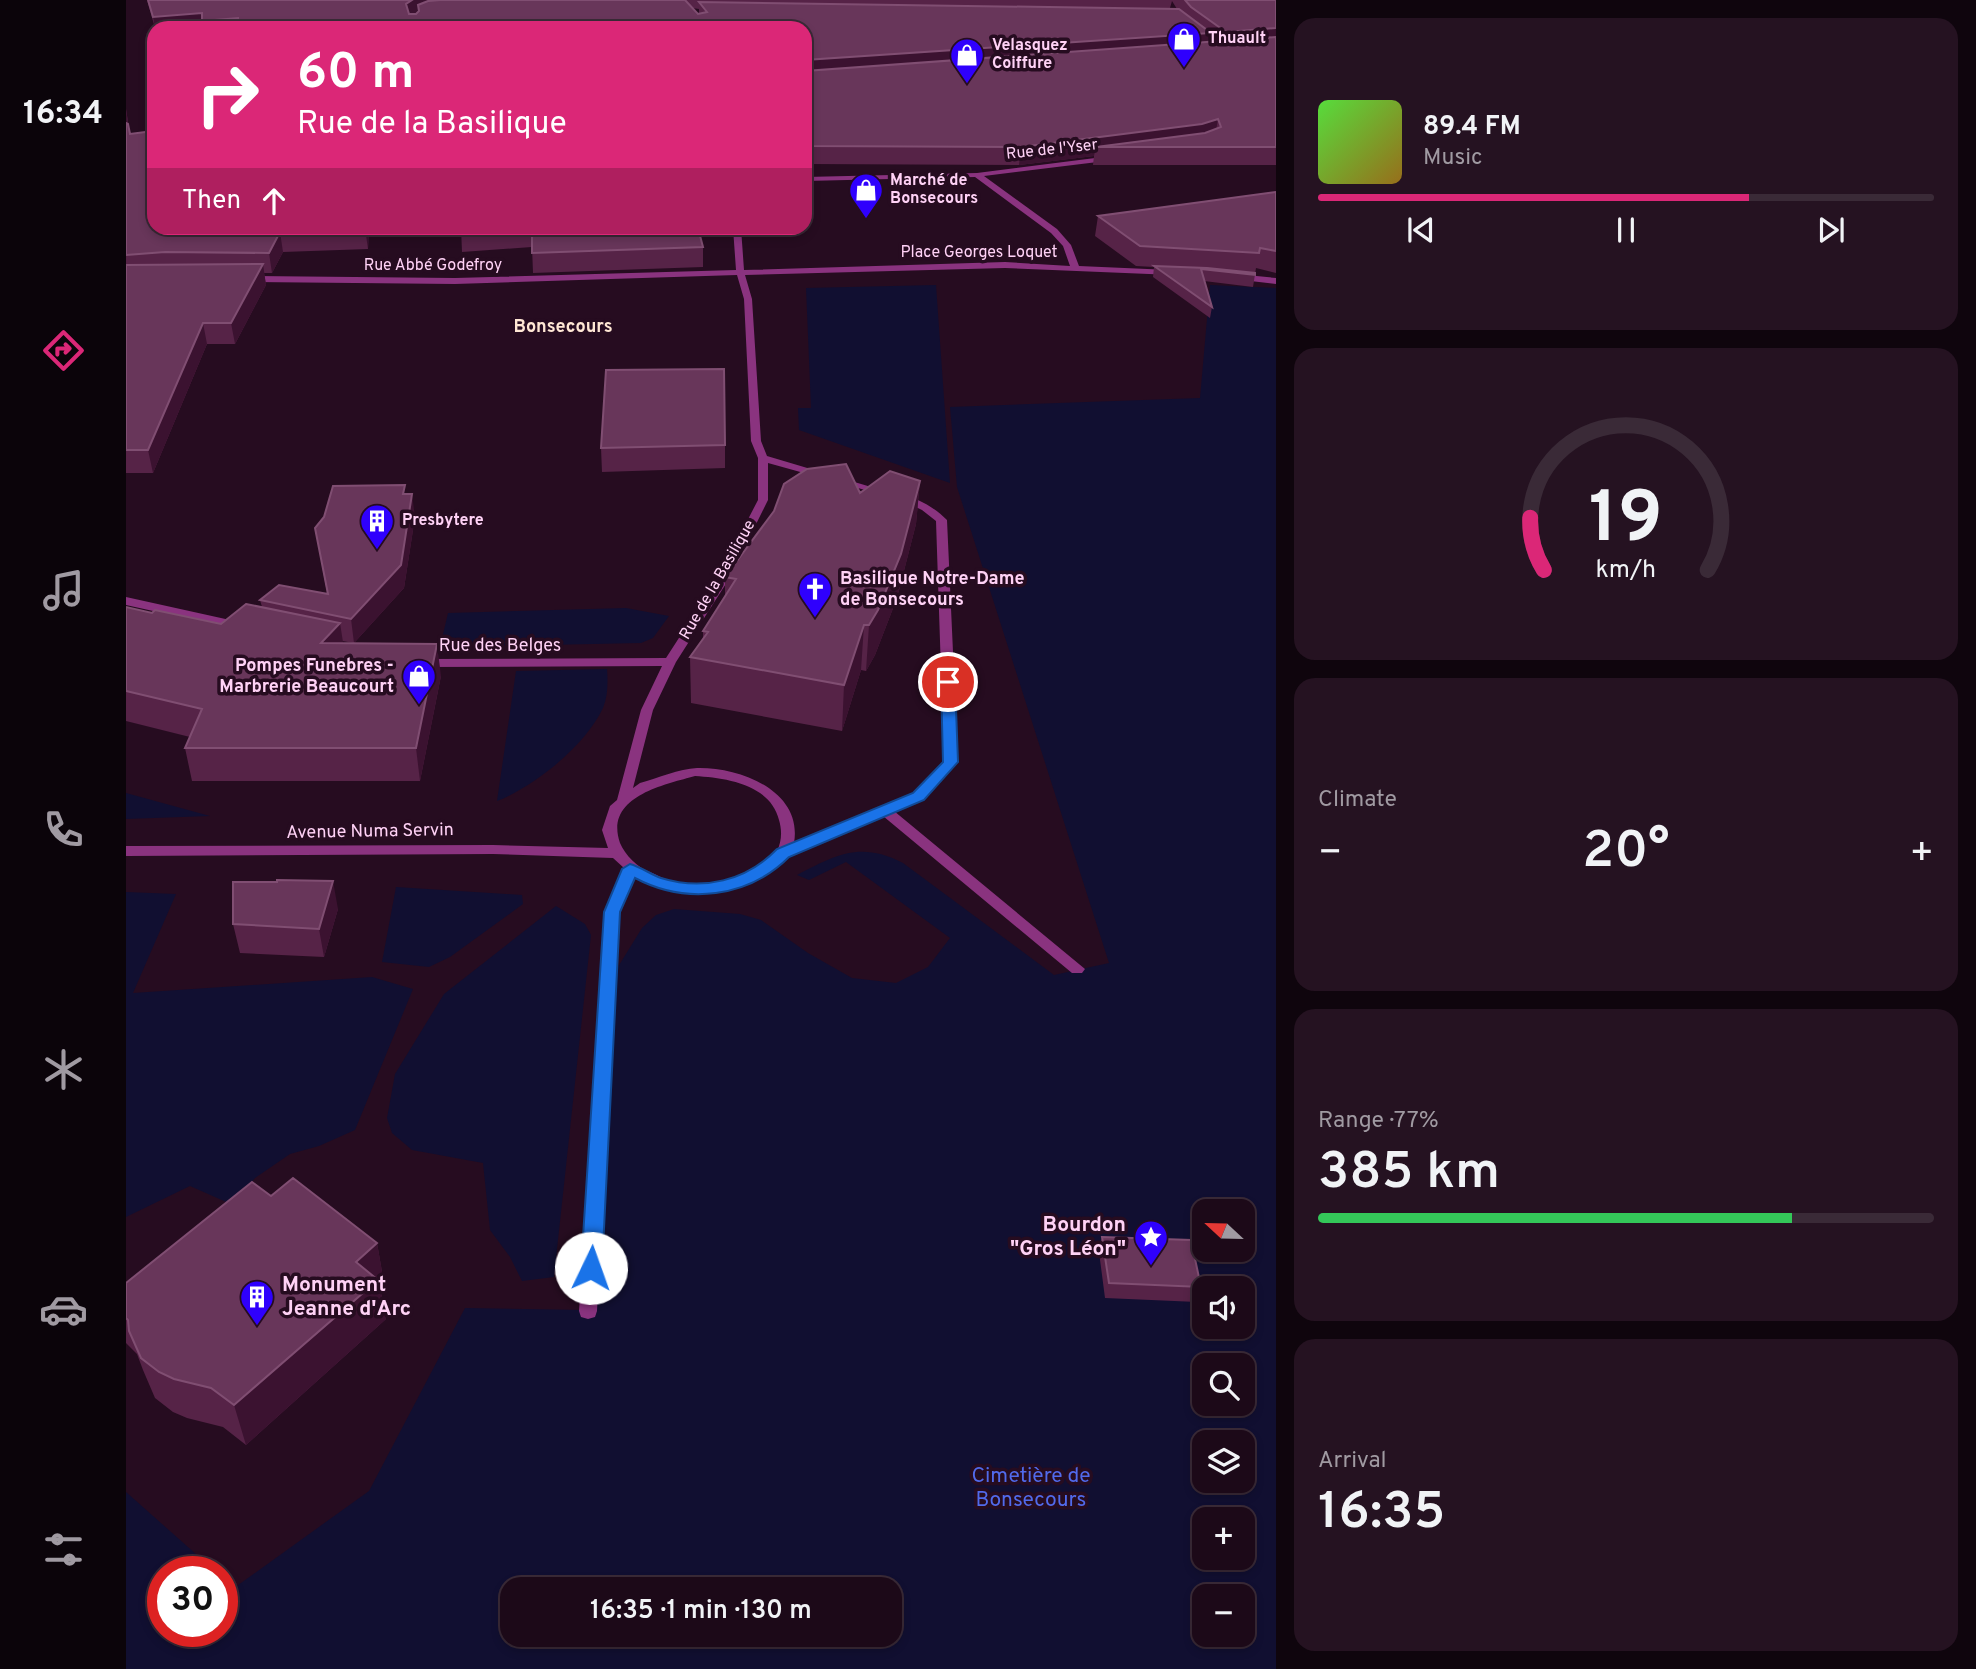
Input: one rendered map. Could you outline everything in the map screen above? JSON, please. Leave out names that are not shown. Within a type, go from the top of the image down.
[{"type":"street","name":"Rue de l'Yser","points":[[977,174],[1126,156]]},
{"type":"street","points":[[812,179],[977,174]]},
{"type":"street","name":"Place Georges Loquet","points":[[740,272],[1005,265],[1075,267],[1067,245],[1054,231],[977,174]]},
{"type":"street","name":"Rue de la Basilique","points":[[615,853],[608,835],[610,817],[623,799],[647,710],[670,662],[723,579],[763,500],[763,458],[756,441],[748,299],[740,272],[737,235]]},
{"type":"street","points":[[1075,267],[1181,273]]},
{"type":"street","name":"Rue Abbé Godefroy","points":[[235,279],[455,281],[740,272]]},
{"type":"street","points":[[1227,276],[1276,281]]},
{"type":"street","points":[[615,853],[630,869],[653,881],[682,888],[712,888],[740,883],[766,870],[783,853],[919,796],[951,762],[941,520],[908,500],[763,458]]},
{"type":"street","points":[[126,601],[258,630]]},
{"type":"street","name":"Rue des Belges","points":[[407,662],[670,662]]},
{"type":"street","points":[[623,799],[639,786],[665,776],[695,772],[725,774],[752,783],[774,796],[787,814],[790,833],[783,853]]},
{"type":"street","points":[[885,811],[1077,969]]},
{"type":"street","name":"Avenue Numa Servin","points":[[126,851],[216,853],[538,849],[615,853]]},
{"type":"street","points":[[589,1311],[612,912],[630,869]]},
{"type":"green space","points":[[936,285],[950,483],[799,430],[798,408],[811,408],[806,288]]},
{"type":"green space","name":"Cimetière de Bonsecours","points":[[1210,285],[1276,288],[1276,1669],[126,1669],[126,1492],[198,1556],[147,1556],[147,1647],[238,1647],[238,1585],[369,1491],[465,1308],[588,1310],[608,983],[642,928],[656,915],[674,909],[740,914],[761,920],[808,953],[852,978],[896,983],[928,967],[950,938],[846,862],[809,880],[797,875],[848,853],[874,853],[903,863],[1054,975],[1109,963],[957,487],[950,407],[1200,398]]},
{"type":"green space","points":[[626,608],[669,616],[653,638],[641,643],[440,647],[448,613]]},
{"type":"green space","points":[[607,669],[605,703],[584,736],[542,775],[497,801],[516,671]]},
{"type":"green space","points":[[126,793],[210,816],[126,819]]},
{"type":"green space","points":[[396,887],[522,895],[523,904],[450,957],[429,967],[382,962]]},
{"type":"green space","points":[[126,892],[176,894],[133,993],[372,977],[413,989],[355,1130],[319,1146],[290,1154],[255,1178],[233,1205],[190,1186],[126,1217]]},
{"type":"green space","points":[[556,906],[585,924],[591,935],[554,1277],[522,1281],[510,1257],[490,1230],[483,1163],[412,1150],[392,1133],[387,1118],[395,1074],[444,994]]},
{"type":"building","points":[[148,0],[412,0],[406,4],[409,14],[416,14],[419,11],[418,5],[440,0],[685,0],[698,14],[707,12],[699,2],[1179,9],[1211,33],[812,60],[812,21],[238,21],[238,18],[202,21],[202,13],[153,17]]},
{"type":"building","points":[[1185,0],[1276,0],[1276,28],[1226,32]]},
{"type":"building","points":[[1276,37],[1276,147],[1096,147],[1205,133],[1221,127],[1218,119],[1202,124],[1021,147],[812,146],[812,70]]},
{"type":"building","points":[[126,123],[130,134],[147,132],[147,235],[278,235],[269,253],[165,252],[126,255]]},
{"type":"building","points":[[1276,192],[1276,251],[1260,248],[1259,253],[1140,246],[1098,216]]},
{"type":"building","points":[[532,235],[700,235],[703,247],[532,253]]},
{"type":"building","points":[[263,264],[231,323],[203,323],[148,450],[126,450],[126,265]]},
{"type":"building","points":[[1154,266],[1207,268],[1255,275],[1201,269],[1212,307]]},
{"type":"building","points":[[724,369],[725,445],[601,448],[606,370]]},
{"type":"building","name":"Basilique Notre-Dame de Bonsecours","points":[[846,464],[860,493],[890,471],[920,481],[901,554],[878,610],[869,625],[864,625],[844,685],[690,657],[708,632],[703,631],[736,579],[725,577],[774,511],[784,484],[807,469]]},
{"type":"building","points":[[405,485],[403,494],[412,494],[401,565],[351,619],[260,600],[279,585],[328,594],[315,528],[324,517],[333,486]]},
{"type":"building","points":[[246,604],[340,623],[321,643],[437,644],[416,748],[185,748],[202,709],[126,691],[126,607],[152,613],[155,610],[221,624]]},
{"type":"building","points":[[333,881],[319,929],[233,924],[233,882]]},
{"type":"building","name":"Monument Jeanne d'Arc","points":[[293,1178],[377,1243],[356,1262],[378,1280],[234,1405],[211,1388],[174,1379],[159,1372],[141,1358],[129,1331],[126,1318],[126,1283],[252,1182],[271,1196]]},
{"type":"building","points":[[1102,1237],[1191,1240],[1192,1262],[1196,1262],[1199,1276],[1192,1276],[1192,1287],[1109,1283]]},
{"type":"place","name":"Thuault","points":[[1184,69]]},
{"type":"place","name":"Velasquez Coiffure","points":[[967,85]]},
{"type":"place","name":"Marché de Bonsecours","points":[[866,220]]},
{"type":"place","name":"Presbytere","points":[[377,551]]},
{"type":"place","name":"Basilique Notre-Dame de Bonsecours","points":[[815,619]]},
{"type":"place","name":"Pompes Funebres - Marbrerie Beaucourt","points":[[419,706]]},
{"type":"place","name":"Bourdon \"Gros Léon\"","points":[[1151,1267]]},
{"type":"place","name":"Monument Jeanne d'Arc","points":[[257,1327]]},
{"type":"district","name":"Bonsecours","points":[[563,327]]},
{"type":"route","points":[[591,1268],[612,912],[630,869],[653,881],[682,888],[712,888],[740,883],[766,870],[783,853],[919,796],[951,762],[948,682]]}]
